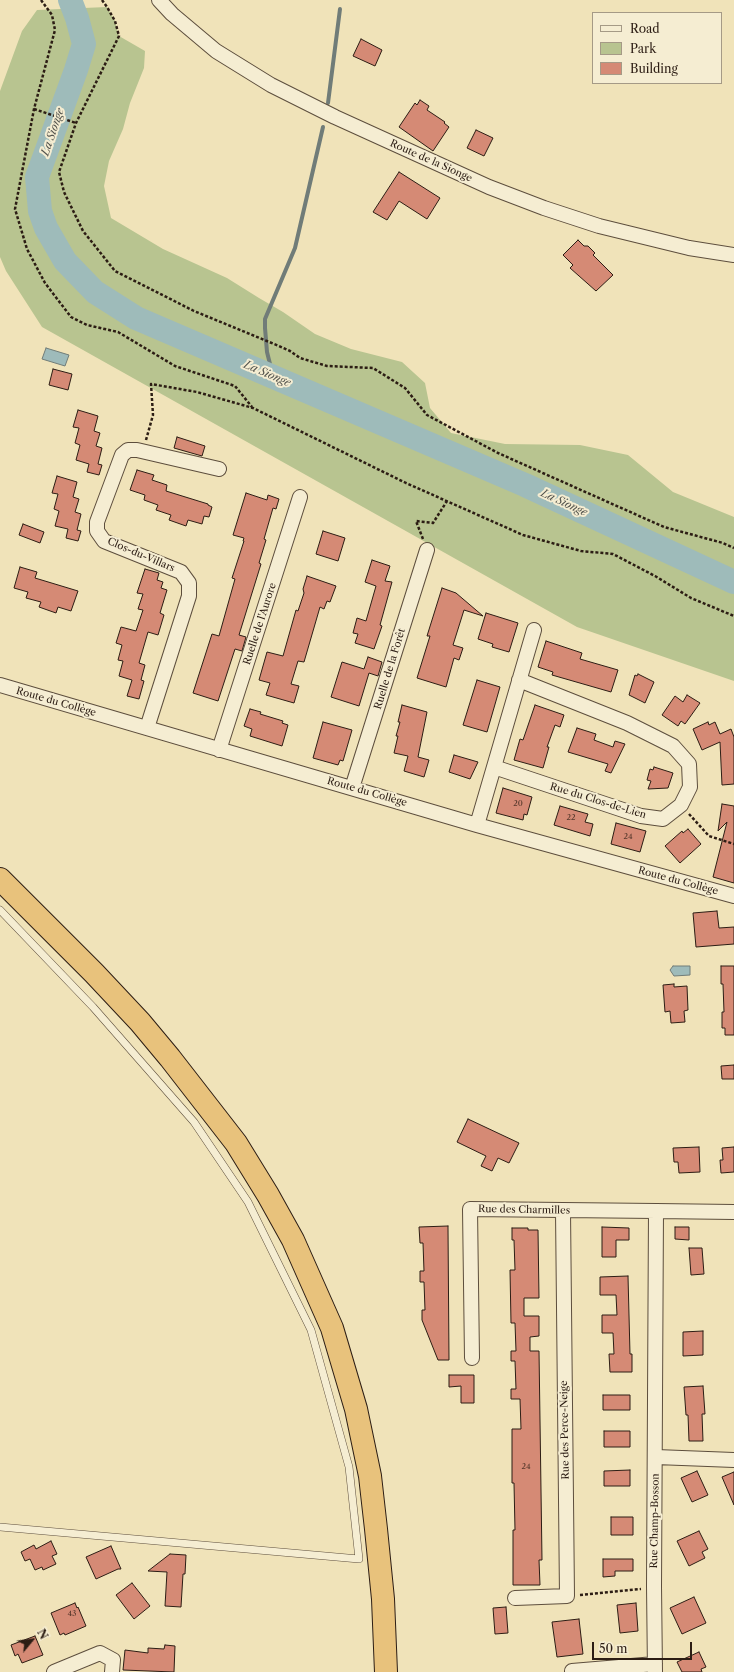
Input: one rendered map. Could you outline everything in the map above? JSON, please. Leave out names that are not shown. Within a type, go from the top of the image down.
[{"type":"highway","points":[[0,879],[94,973],[140,1022],[170,1058],[236,1143],[268,1195],[293,1240],[332,1328],[356,1409],[370,1476],[376,1528],[383,1599],[386,1672]]},
{"type":"street","name":"Route de la Sionge","points":[[159,0],[172,14],[216,51],[271,85],[335,117],[489,187],[544,208],[599,226],[689,248],[734,254]]},
{"type":"street","name":"Clos-du-Villars","points":[[147,728],[189,596],[189,583],[181,572],[104,540],[97,531],[97,522],[122,455],[128,450],[142,451],[219,469]]},
{"type":"street","name":"Ruelle de l'Aurore","points":[[219,750],[300,497]]},
{"type":"street","name":"Ruelle de la Forêt","points":[[352,788],[427,550]]},
{"type":"street","points":[[477,825],[534,630]]},
{"type":"street","name":"Rue du Clos-de-Lien","points":[[494,767],[641,816],[663,819],[681,805],[690,787],[689,764],[673,746],[627,723],[519,680]]},
{"type":"street","name":"Route du Collège","points":[[0,685],[477,825],[734,896]]},
{"type":"street","name":"Rue des Charmilles","points":[[472,1358],[470,1209],[734,1212]]},
{"type":"street","name":"Rue des Perce-Neige","points":[[563,1211],[567,1596]]},
{"type":"street","points":[[656,1211],[656,1456],[734,1460]]},
{"type":"street","name":"Rue Champ-Bosson","points":[[572,1670],[655,1668],[654,1586],[656,1456]]},
{"type":"street","points":[[515,1598],[567,1596]]},
{"type":"street","points":[[54,1672],[100,1653],[113,1660],[112,1672]]},
{"type":"lane","points":[[0,910],[93,1007],[194,1122],[248,1202],[311,1330],[349,1467],[359,1559],[0,1527]]},
{"type":"path","points":[[41,0],[52,15],[55,30],[35,110],[15,209],[26,249],[45,283],[71,317],[87,325],[118,332],[175,366],[235,386],[253,408]]},
{"type":"path","points":[[102,0],[115,21],[118,36],[75,123],[59,172],[64,192],[83,230],[115,271],[194,311],[279,346],[300,358],[327,366],[373,368],[405,388],[426,415],[498,453],[664,528],[723,543],[734,548]]},
{"type":"path","points":[[35,110],[75,123]]},
{"type":"path","points":[[142,451],[153,415],[151,384],[197,392],[253,408],[406,483],[523,535],[581,551],[613,554],[655,576],[691,598],[734,616]]},
{"type":"path","points":[[427,550],[416,521],[433,523],[447,501]]},
{"type":"path","points":[[681,805],[709,836],[734,844]]},
{"type":"path","points":[[567,1596],[647,1588]]},
{"type":"green space","points":[[107,7],[115,21],[119,36],[145,51],[144,68],[130,103],[123,129],[109,161],[104,186],[111,218],[163,249],[227,278],[283,312],[315,334],[351,349],[402,362],[425,383],[430,408],[451,433],[505,444],[580,445],[628,455],[673,492],[734,517],[734,681],[577,627],[42,327],[6,271],[0,257],[0,91],[22,31],[37,10]]},
{"type":"water","points":[[46,348],[69,355],[65,366],[42,359]]},
{"type":"water","points":[[673,966],[690,966],[690,975],[674,976],[670,970]]},
{"type":"building","points":[[361,39],[382,50],[375,66],[353,56]]},
{"type":"building","points":[[420,100],[429,106],[427,110],[445,122],[444,123],[449,127],[433,151],[399,127],[415,103],[417,105]]},
{"type":"building","points":[[476,130],[493,138],[484,156],[467,148]]},
{"type":"building","points":[[399,172],[440,198],[427,219],[399,201],[387,220],[373,212]]},
{"type":"building","points":[[578,240],[584,246],[588,246],[595,253],[593,255],[613,275],[596,291],[570,268],[573,265],[563,255]]},
{"type":"building","points":[[53,369],[72,374],[68,390],[49,385]]},
{"type":"building","points":[[78,410],[98,416],[94,431],[100,433],[96,446],[102,448],[98,464],[102,465],[99,475],[87,472],[89,464],[76,460],[80,445],[75,443],[79,428],[73,427]]},
{"type":"building","points":[[177,437],[205,446],[202,456],[174,448]]},
{"type":"building","points":[[137,470],[154,475],[152,480],[167,485],[166,491],[208,504],[212,507],[209,517],[204,516],[202,524],[188,520],[186,526],[169,520],[171,515],[156,510],[158,505],[144,500],[145,495],[130,490]]},
{"type":"building","points":[[57,476],[77,482],[73,497],[79,499],[75,512],[81,514],[77,530],[81,531],[78,541],[66,538],[68,529],[55,526],[59,511],[54,509],[58,494],[52,493]]},
{"type":"building","points":[[246,493],[267,500],[268,495],[279,499],[276,509],[273,508],[264,539],[266,540],[259,563],[261,564],[239,635],[246,637],[242,651],[235,649],[218,701],[193,693],[212,634],[219,636],[235,579],[232,578],[244,538],[233,535]]},
{"type":"building","points":[[23,524],[44,532],[40,543],[19,535]]},
{"type":"building","points":[[323,531],[345,538],[338,561],[316,554]]},
{"type":"building","points":[[372,560],[390,566],[385,581],[392,582],[380,625],[382,626],[374,649],[355,643],[358,634],[353,633],[357,618],[366,621],[376,586],[365,582]]},
{"type":"building","points":[[20,567],[37,572],[35,578],[78,591],[71,611],[58,607],[56,613],[39,607],[41,602],[26,598],[28,592],[14,588]]},
{"type":"building","points":[[145,569],[159,573],[157,580],[163,582],[161,588],[167,590],[160,613],[164,615],[158,635],[148,632],[139,663],[145,665],[141,680],[144,681],[139,699],[127,696],[132,680],[119,676],[123,661],[118,660],[122,645],[116,643],[121,627],[136,631],[143,610],[138,609],[143,594],[137,593]]},
{"type":"building","points":[[307,576],[336,586],[330,602],[327,601],[324,609],[320,607],[304,662],[298,661],[291,684],[299,686],[294,703],[266,695],[270,683],[259,680],[267,652],[283,656],[296,610],[298,611],[304,593],[303,589]]},
{"type":"building","points":[[442,588],[456,593],[483,616],[464,610],[453,645],[463,648],[459,660],[454,658],[446,687],[417,678],[430,636],[427,636]]},
{"type":"building","points":[[486,613],[518,623],[509,652],[492,647],[493,644],[478,639]]},
{"type":"building","points":[[546,641],[582,653],[580,659],[618,670],[611,692],[552,675],[553,672],[538,667]]},
{"type":"building","points":[[368,657],[382,662],[378,676],[369,673],[359,706],[331,697],[342,662],[364,669]]},
{"type":"building","points":[[638,674],[654,682],[645,703],[629,695],[635,675],[637,676]]},
{"type":"building","points":[[477,680],[500,687],[487,732],[463,725]]},
{"type":"building","points":[[687,695],[700,703],[685,724],[681,721],[678,726],[662,715],[675,696],[683,702]]},
{"type":"building","points":[[402,705],[427,712],[418,757],[429,760],[424,777],[404,771],[408,756],[394,753]]},
{"type":"building","points":[[535,705],[564,715],[560,727],[555,725],[547,747],[549,747],[543,768],[514,760],[520,739],[523,740]]},
{"type":"building","points":[[250,709],[261,712],[260,714],[283,721],[282,723],[288,725],[282,746],[250,736],[252,729],[244,726]]},
{"type":"building","points":[[323,722],[352,730],[343,761],[340,760],[338,765],[313,758]]},
{"type":"building","points":[[708,722],[709,725],[715,722],[720,734],[731,729],[734,737],[734,784],[722,785],[720,742],[702,750],[693,729]]},
{"type":"building","points":[[577,728],[596,734],[594,740],[613,747],[615,741],[625,744],[611,773],[605,771],[608,764],[568,752]]},
{"type":"building","points":[[454,755],[478,762],[470,779],[449,772]]},
{"type":"building","points":[[654,767],[673,773],[668,788],[648,789],[651,781],[647,780],[650,769],[653,770]]},
{"type":"building","points":[[503,788],[532,797],[527,815],[524,814],[523,820],[496,813]]},
{"type":"building","points":[[722,804],[734,806],[734,883],[713,877],[727,822],[718,831]]},
{"type":"building","points":[[560,806],[588,814],[585,822],[593,824],[590,836],[554,825]]},
{"type":"building","points":[[616,823],[646,831],[640,852],[611,844]]},
{"type":"building","points":[[688,829],[701,844],[680,863],[665,846],[682,831],[683,833]]},
{"type":"building","points":[[717,911],[719,928],[734,927],[734,944],[696,947],[693,913]]},
{"type":"building","points":[[721,966],[734,966],[734,1035],[725,1035],[725,1028],[722,1028],[722,1012],[724,1012]]},
{"type":"building","points":[[674,984],[674,987],[687,986],[688,1010],[684,1011],[685,1022],[671,1023],[670,1011],[665,1012],[663,985]]},
{"type":"building","points":[[734,1065],[734,1079],[722,1079],[721,1066]]},
{"type":"building","points":[[468,1119],[519,1143],[509,1163],[498,1158],[492,1171],[481,1166],[486,1156],[457,1142]]},
{"type":"building","points":[[699,1147],[700,1172],[679,1173],[678,1162],[674,1162],[673,1148]]},
{"type":"building","points":[[734,1147],[734,1172],[721,1173],[720,1160],[723,1160],[722,1148]]},
{"type":"building","points":[[448,1226],[449,1360],[438,1360],[422,1320],[422,1310],[425,1310],[424,1282],[420,1282],[420,1271],[424,1271],[423,1243],[420,1243],[419,1227]]},
{"type":"building","points":[[602,1227],[629,1228],[629,1240],[616,1240],[616,1257],[602,1257]]},
{"type":"building","points":[[675,1227],[689,1227],[689,1240],[675,1239]]},
{"type":"building","points":[[512,1228],[528,1228],[528,1230],[538,1230],[539,1298],[524,1298],[524,1316],[539,1316],[539,1336],[530,1337],[530,1351],[539,1351],[542,1560],[539,1560],[540,1585],[513,1585],[513,1530],[515,1530],[514,1483],[512,1483],[512,1429],[521,1429],[520,1399],[511,1399],[511,1389],[516,1389],[515,1361],[511,1361],[511,1351],[516,1351],[515,1323],[511,1323],[510,1270],[515,1270]]},
{"type":"building","points":[[689,1248],[702,1248],[704,1274],[691,1275]]},
{"type":"building","points":[[628,1276],[630,1354],[632,1354],[632,1372],[610,1372],[609,1354],[614,1354],[613,1333],[602,1333],[602,1315],[617,1315],[616,1295],[600,1295],[600,1277]]},
{"type":"building","points":[[703,1331],[703,1355],[683,1356],[683,1332]]},
{"type":"building","points":[[449,1375],[474,1375],[474,1403],[461,1403],[461,1386],[449,1387]]},
{"type":"building","points":[[703,1386],[705,1414],[702,1414],[703,1441],[689,1441],[688,1415],[686,1415],[684,1387]]},
{"type":"building","points":[[603,1395],[630,1395],[630,1410],[603,1410]]},
{"type":"building","points":[[604,1431],[630,1431],[630,1447],[604,1447]]},
{"type":"building","points":[[630,1470],[630,1486],[604,1486],[604,1471]]},
{"type":"building","points":[[697,1471],[708,1495],[692,1502],[681,1478]]},
{"type":"building","points":[[734,1472],[734,1505],[722,1477]]},
{"type":"building","points":[[611,1517],[633,1517],[633,1535],[611,1535]]},
{"type":"building","points":[[699,1531],[708,1549],[702,1552],[705,1558],[689,1566],[677,1541]]},
{"type":"building","points":[[51,1541],[57,1554],[52,1556],[56,1564],[43,1570],[42,1567],[35,1570],[30,1559],[25,1561],[21,1552],[34,1545],[36,1549]]},
{"type":"building","points":[[111,1546],[121,1569],[96,1579],[86,1557]]},
{"type":"building","points":[[170,1554],[186,1555],[181,1607],[165,1606],[167,1572],[148,1571]]},
{"type":"building","points":[[603,1559],[633,1559],[633,1571],[615,1571],[615,1576],[603,1577]]},
{"type":"building","points":[[132,1583],[150,1606],[134,1619],[116,1595]]},
{"type":"building","points":[[694,1597],[706,1623],[682,1634],[670,1608]]},
{"type":"building","points":[[75,1603],[86,1626],[65,1635],[64,1633],[60,1635],[51,1613]]},
{"type":"building","points":[[636,1603],[638,1631],[620,1633],[617,1605]]},
{"type":"building","points":[[506,1607],[508,1633],[495,1634],[493,1608]]},
{"type":"building","points":[[579,1619],[583,1654],[557,1657],[552,1622]]},
{"type":"building","points":[[35,1636],[43,1655],[22,1663],[18,1654],[15,1656],[11,1645]]},
{"type":"building","points":[[165,1645],[175,1646],[174,1672],[123,1670],[125,1650],[148,1653],[148,1648],[164,1649]]},
{"type":"building","points":[[699,1652],[706,1667],[701,1669],[702,1672],[682,1672],[677,1662]]},
{"type":"waterway","name":"La Sionge","points":[[70,0],[77,18],[84,44],[37,177],[40,211],[46,228],[65,261],[95,292],[136,318],[525,485],[734,582]]},
{"type":"waterway","points":[[328,103],[340,9]]},
{"type":"waterway","points":[[273,376],[267,352],[265,319],[295,248],[323,127]]}]
